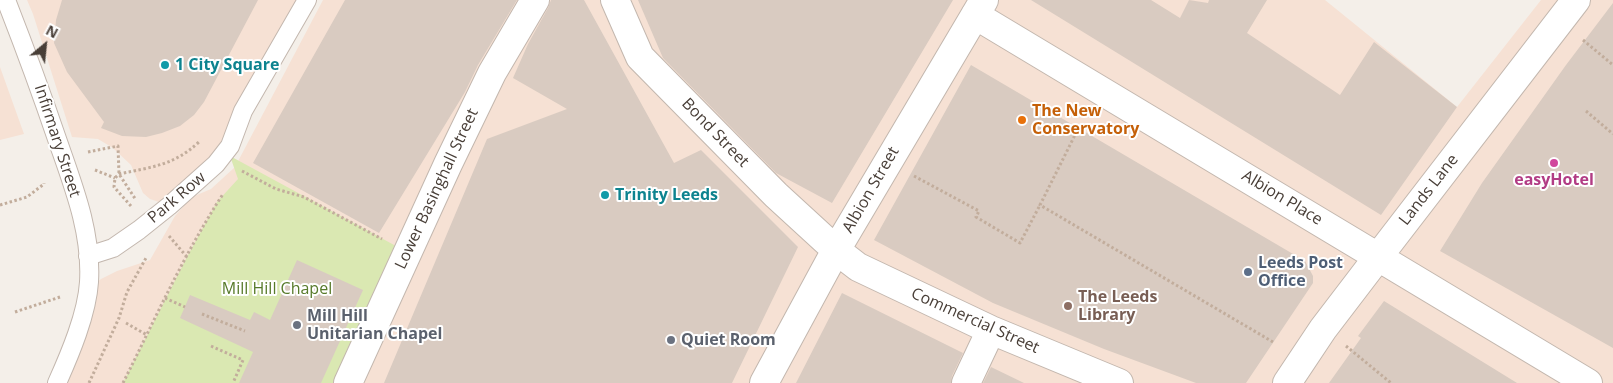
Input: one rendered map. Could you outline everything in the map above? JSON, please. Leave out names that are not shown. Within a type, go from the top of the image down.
[{"type":"street","name":"Lower Basinghall Street","points":[[348,383],[407,252],[492,73],[535,0]]},
{"type":"street","name":"Bond Street","points":[[616,0],[640,57],[776,195],[836,250]]},
{"type":"street","name":"Lands Lane","points":[[1287,383],[1323,329],[1576,0]]},
{"type":"street","name":"Albion Street","points":[[764,383],[836,250],[980,8]]},
{"type":"street","name":"Albion Place","points":[[980,8],[1378,257],[1588,383]]},
{"type":"street","name":"Commercial Street","points":[[836,250],[858,266],[992,330],[1120,383]]},
{"type":"street","points":[[966,383],[992,330]]},
{"type":"lane","name":"Infirmary Street","points":[[6,0],[36,76],[64,158],[82,215],[88,245],[88,256]]},
{"type":"lane","name":"Park Row","points":[[88,256],[113,248],[169,206],[216,164],[230,146],[243,111],[307,0]]},
{"type":"lane","points":[[58,383],[72,350],[85,304],[89,283],[88,256]]},
{"type":"path","points":[[1552,30],[1584,40],[1613,64]]},
{"type":"path","points":[[1586,111],[1613,134]]},
{"type":"path","points":[[887,162],[979,211],[976,217],[1020,243],[1079,127]]},
{"type":"path","points":[[118,174],[165,164],[189,151],[204,137]]},
{"type":"path","points":[[0,205],[27,197],[44,184],[38,166],[118,146],[118,174],[115,178],[114,186],[132,208]]},
{"type":"path","points":[[235,167],[276,189],[304,197],[407,252]]},
{"type":"path","points":[[118,174],[140,206],[187,256]]},
{"type":"path","points":[[123,383],[187,256],[208,217],[228,186]]},
{"type":"path","points":[[1040,205],[1273,342]]},
{"type":"path","points":[[89,383],[119,318],[127,292],[150,252]]},
{"type":"path","points":[[15,312],[60,297]]},
{"type":"path","points":[[165,298],[185,307]]},
{"type":"path","points":[[202,314],[245,331]]},
{"type":"path","points":[[126,323],[147,335]]},
{"type":"path","points":[[1323,329],[1364,359],[1391,383]]},
{"type":"path","points":[[211,346],[243,360],[233,383]]},
{"type":"shaded area","points":[[27,0],[303,0],[222,148],[176,191],[159,202],[150,199],[143,193],[131,165],[113,148],[98,139],[72,137]]},
{"type":"shaded area","points":[[323,0],[1325,0],[1457,107],[1541,0],[1613,0],[1613,383],[49,383],[80,302],[90,288],[101,279],[117,271],[150,260],[175,216],[192,197],[211,189],[235,167]]},
{"type":"shaded area","points":[[0,67],[24,134],[0,140]]},
{"type":"green space","name":"Mill Hill Chapel","points":[[230,156],[407,252],[343,383],[123,383],[217,202],[238,179]]},
{"type":"building","name":"1 City Square","points":[[62,0],[258,0],[204,102],[194,115],[180,126],[146,137],[122,136],[101,128],[104,122],[67,72],[54,43],[56,20]]},
{"type":"building","points":[[345,0],[517,0],[478,65],[465,92],[379,233],[253,163]]},
{"type":"building","name":"Trinity Leeds","points":[[551,0],[584,0],[674,163],[701,150],[798,247],[732,383],[384,383],[487,139],[567,109],[513,78]]},
{"type":"building","points":[[638,0],[953,0],[832,203],[776,173],[663,58]]},
{"type":"building","points":[[1031,0],[1151,0],[1180,18],[1189,0],[1208,3],[1209,0],[1267,0],[1247,33],[1340,95],[1374,42],[1457,107],[1381,215]]},
{"type":"building","points":[[1613,3],[1613,348],[1440,251],[1482,183],[1566,65]]},
{"type":"building","points":[[971,65],[1305,261],[1313,276],[1313,283],[1246,383],[1196,383],[1104,349],[993,303],[874,240]]},
{"type":"building","name":"Mill Hill Unitarian Chapel","points":[[297,260],[363,290],[321,383],[239,383],[253,352],[180,318],[190,295],[250,320],[254,312],[270,320]]},
{"type":"building","points":[[842,293],[963,353],[952,376],[951,383],[796,383]]},
{"type":"building","points":[[1384,301],[1517,383],[1329,383],[1361,338],[1358,336]]},
{"type":"building","points":[[991,367],[1024,383],[983,383]]},
{"type":"place","name":"1 City Square","points":[[165,65]]},
{"type":"place","name":"The New Conservatory","points":[[1022,120]]},
{"type":"place","name":"easyHotel","points":[[1554,163]]},
{"type":"place","name":"Trinity Leeds","points":[[605,195]]},
{"type":"place","name":"Leeds Post Office","points":[[1248,272]]},
{"type":"place","name":"The Leeds Library","points":[[1068,306]]},
{"type":"place","name":"Mill Hill Unitarian Chapel","points":[[297,325]]},
{"type":"place","name":"Quiet Room","points":[[671,340]]}]
